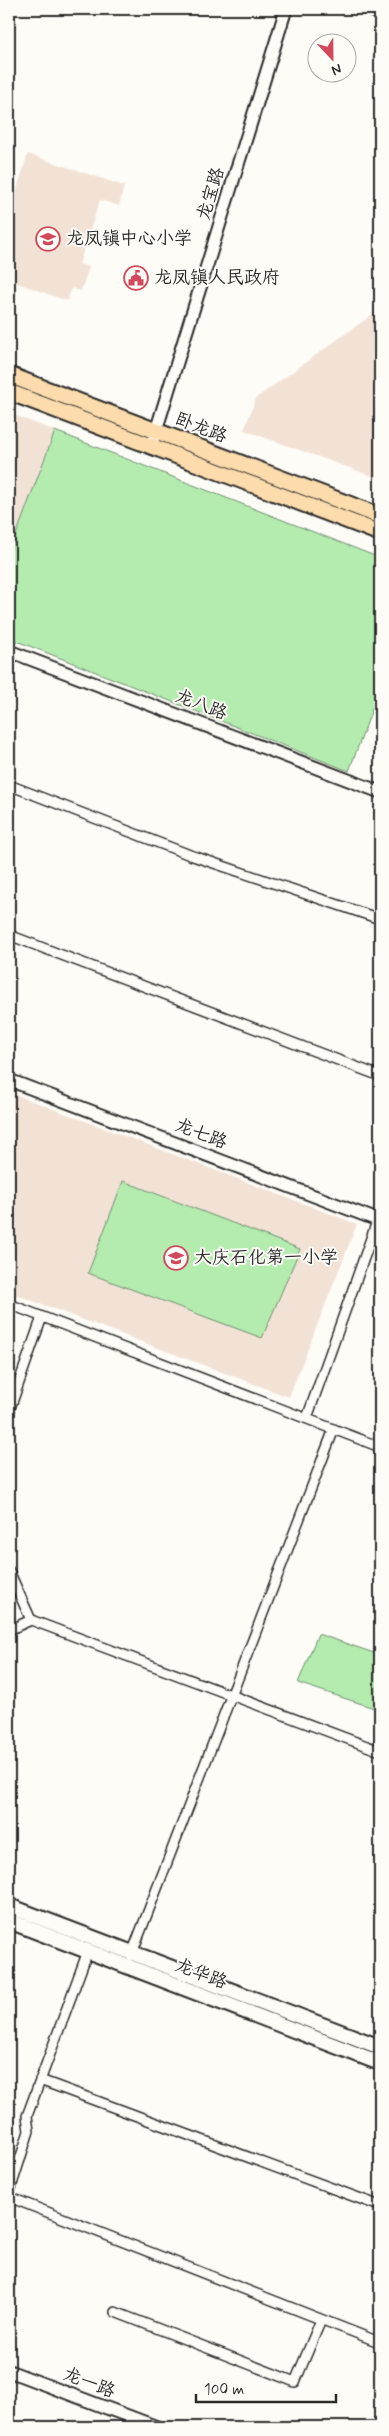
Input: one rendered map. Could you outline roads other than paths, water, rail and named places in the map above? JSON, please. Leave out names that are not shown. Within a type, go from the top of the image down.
[{"type":"main road","name":"卧龙路","points":[[9,375],[380,516]]},
{"type":"main road","name":"卧龙路","points":[[9,392],[380,533]]},
{"type":"main road","points":[[9,1906],[130,1959],[380,2047]]},
{"type":"main road","name":"龙华路","points":[[9,1921],[88,1950],[130,1959],[380,2063]]},
{"type":"street","name":"龙宝路","points":[[151,447],[286,9]]},
{"type":"street","points":[[364,9],[380,15]]},
{"type":"street","name":"龙八路","points":[[9,651],[380,792]]},
{"type":"street","points":[[9,785],[190,855],[380,919]]},
{"type":"street","points":[[9,935],[380,1076]]},
{"type":"street","name":"龙七路","points":[[9,1080],[379,1218]]},
{"type":"street","points":[[307,1418],[379,1218]]},
{"type":"street","points":[[9,1304],[380,1446]]},
{"type":"street","points":[[9,1411],[42,1317]]},
{"type":"street","points":[[130,1959],[334,1429]]},
{"type":"street","points":[[9,1571],[31,1620],[380,1750]]},
{"type":"street","points":[[9,1630],[31,1620]]},
{"type":"street","points":[[88,1950],[27,2116],[29,2131],[9,2196],[321,2320],[379,2342],[380,2339]]},
{"type":"street","points":[[40,2080],[380,2206]]},
{"type":"street","points":[[115,2312],[294,2382],[321,2320]]},
{"type":"street","name":"龙一路","points":[[9,2371],[157,2427]]},
{"type":"place","name":"龙凤镇中心小学","points":[[48,239]]},
{"type":"place","name":"龙凤镇人民政府","points":[[136,278]]},
{"type":"place","name":"大庆石化第一小学","points":[[176,1258]]}]
